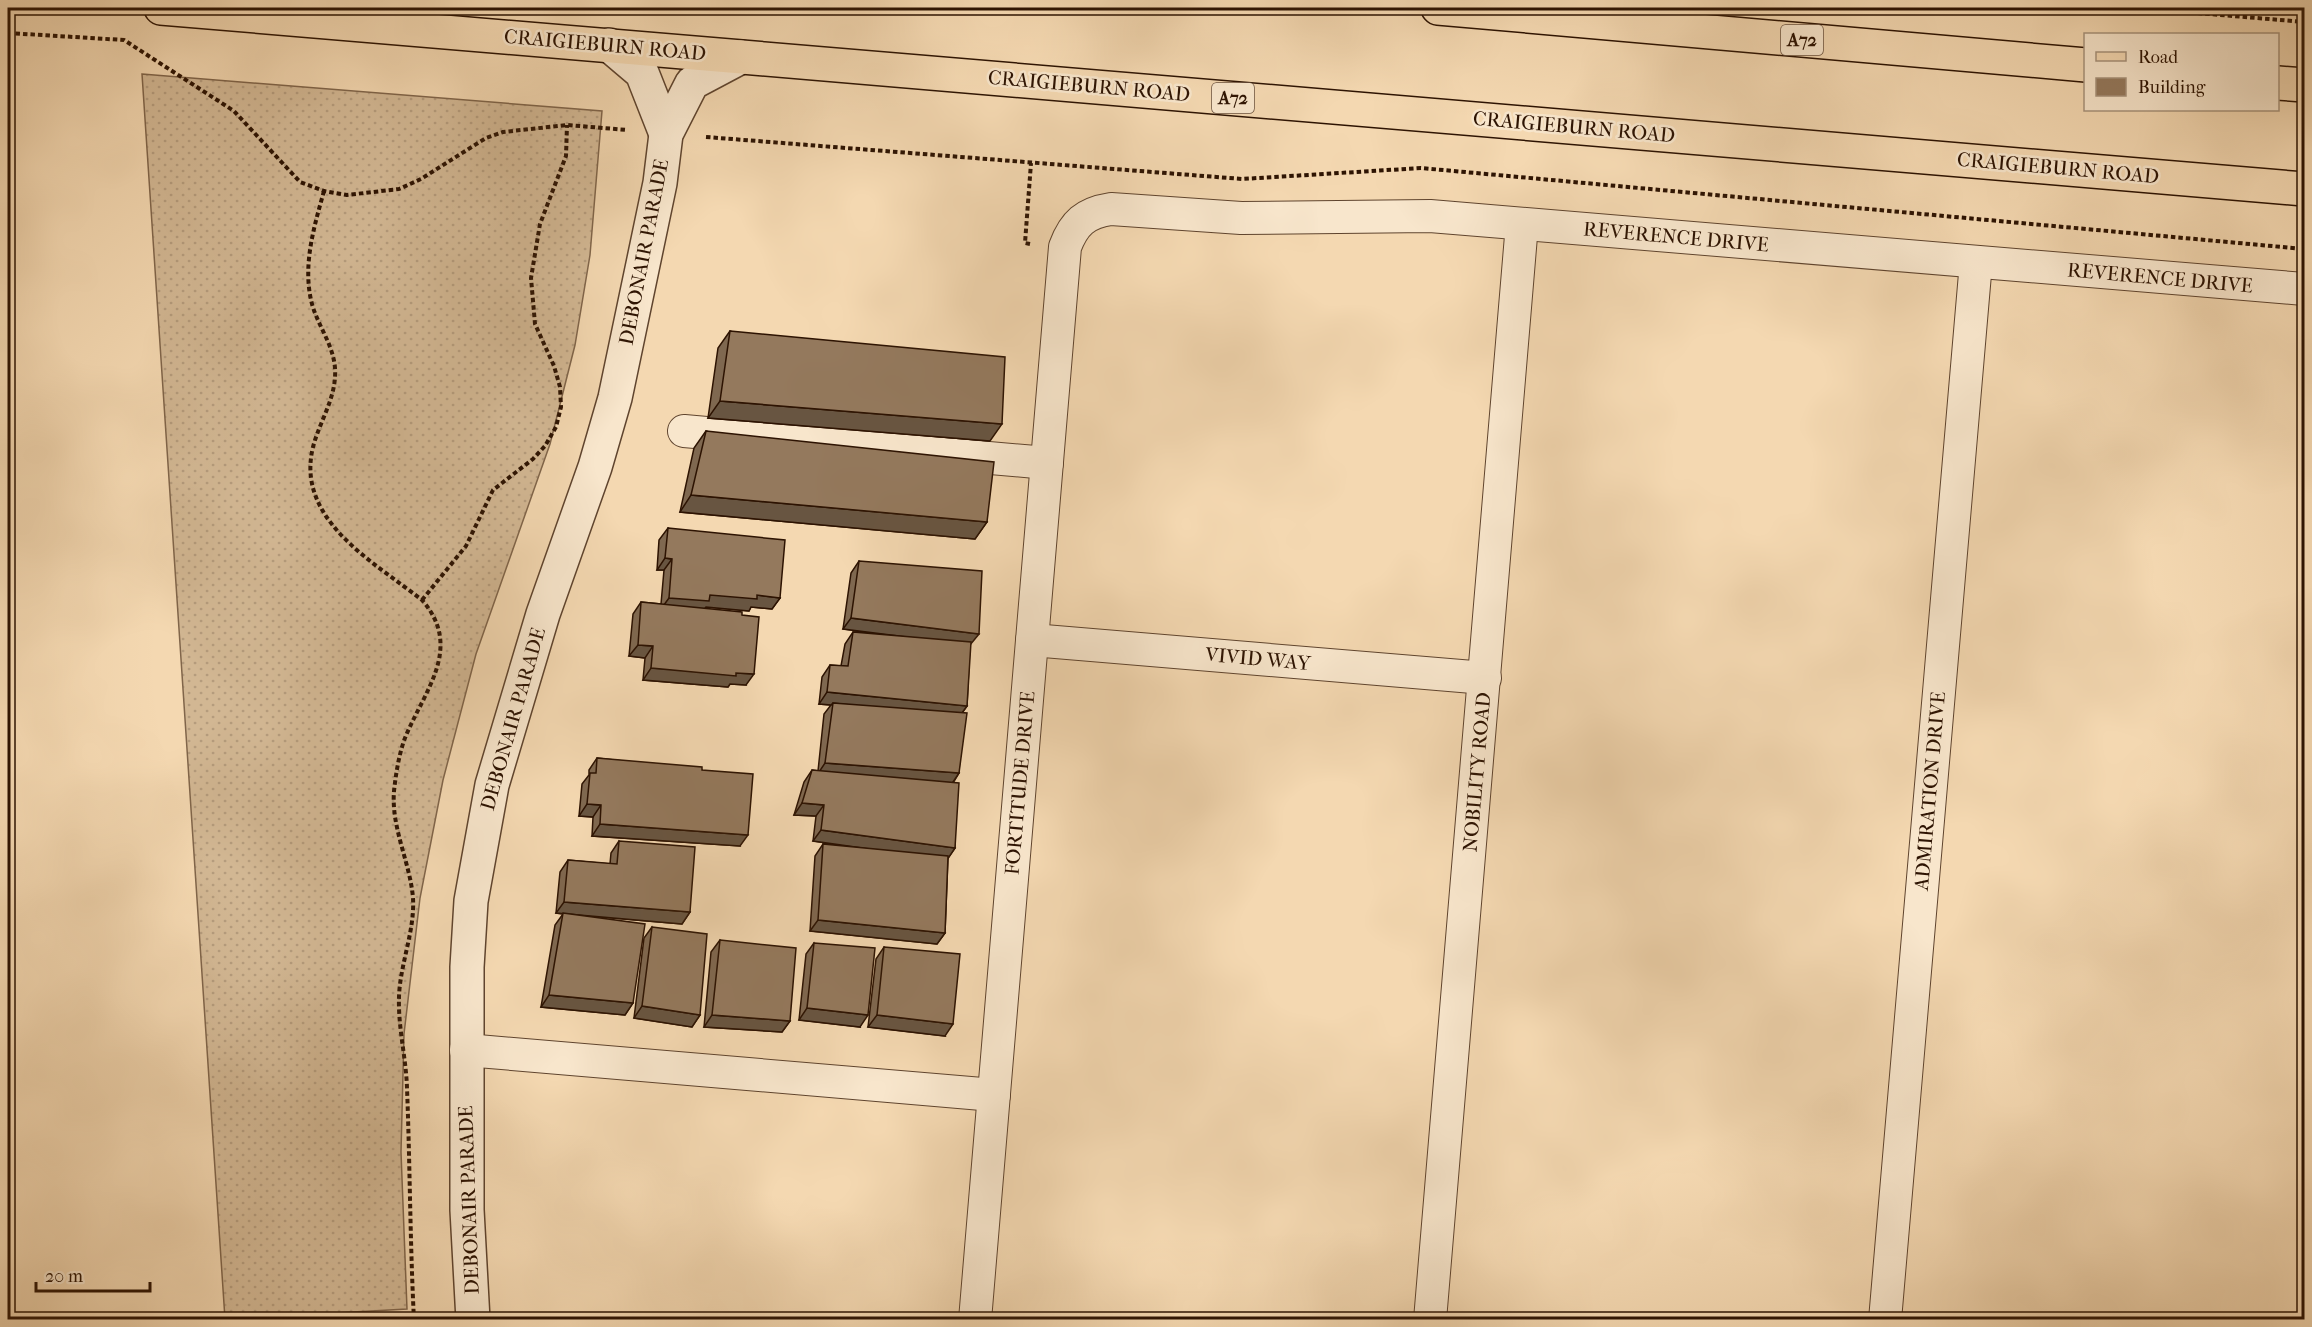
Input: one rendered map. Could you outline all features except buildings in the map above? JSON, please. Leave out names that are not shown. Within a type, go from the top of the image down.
[{"type":"main road","name":"CRAIGIEBURN ROAD","points":[[161,8],[2304,189]]},
{"type":"main road","name":"A72","points":[[1438,8],[1519,11],[2084,65]]},
{"type":"main road","points":[[2279,83],[2304,85]]},
{"type":"street","points":[[609,45],[642,73],[666,134]]},
{"type":"street","points":[[666,134],[692,83],[741,57]]},
{"type":"street","name":"DEBONAIR PARADE","points":[[473,1320],[466,1210],[467,966],[471,901],[492,785],[543,614],[595,467],[615,398],[660,183],[666,134]]},
{"type":"street","name":"REVERENCE DRIVE","points":[[1065,247],[1071,231],[1082,218],[1095,211],[1111,209],[1241,218],[1430,216],[2304,289]]},
{"type":"street","name":"NOBILITY ROAD","points":[[1430,1320],[1522,224]]},
{"type":"street","name":"FORTITUDE DRIVE","points":[[975,1320],[1065,247]]},
{"type":"street","name":"ADMIRATION DRIVE","points":[[1884,1320],[1976,262]]},
{"type":"street","points":[[684,431],[1047,463]]},
{"type":"street","name":"VIVID WAY","points":[[1032,640],[1485,678]]},
{"type":"street","points":[[466,1050],[994,1095]]},
{"type":"path","points":[[2138,8],[2304,22]]},
{"type":"path","points":[[8,33],[124,40],[234,111],[300,182],[324,191],[347,195],[399,189],[421,179],[486,138],[539,126],[567,125],[1242,179],[1421,168],[2304,249]]},
{"type":"path","points":[[422,600],[466,546],[493,490],[533,459],[545,446],[556,427],[561,406],[560,387],[554,366],[535,324],[531,278],[540,224],[566,156],[567,125]]},
{"type":"path","points":[[1031,163],[1025,243],[1065,247]]},
{"type":"path","points":[[324,191],[309,256],[309,283],[312,305],[331,346],[335,386],[310,461],[311,484],[331,524],[346,542],[422,600],[438,622],[439,661],[433,683],[405,737],[394,792],[396,824],[413,899],[399,996],[399,1020],[407,1074],[408,1182],[414,1320]]},
{"type":"shaded area","points":[[142,74],[602,111],[590,255],[575,345],[550,444],[476,654],[443,780],[420,898],[404,1034],[401,1152],[407,1309],[225,1319]]}]
